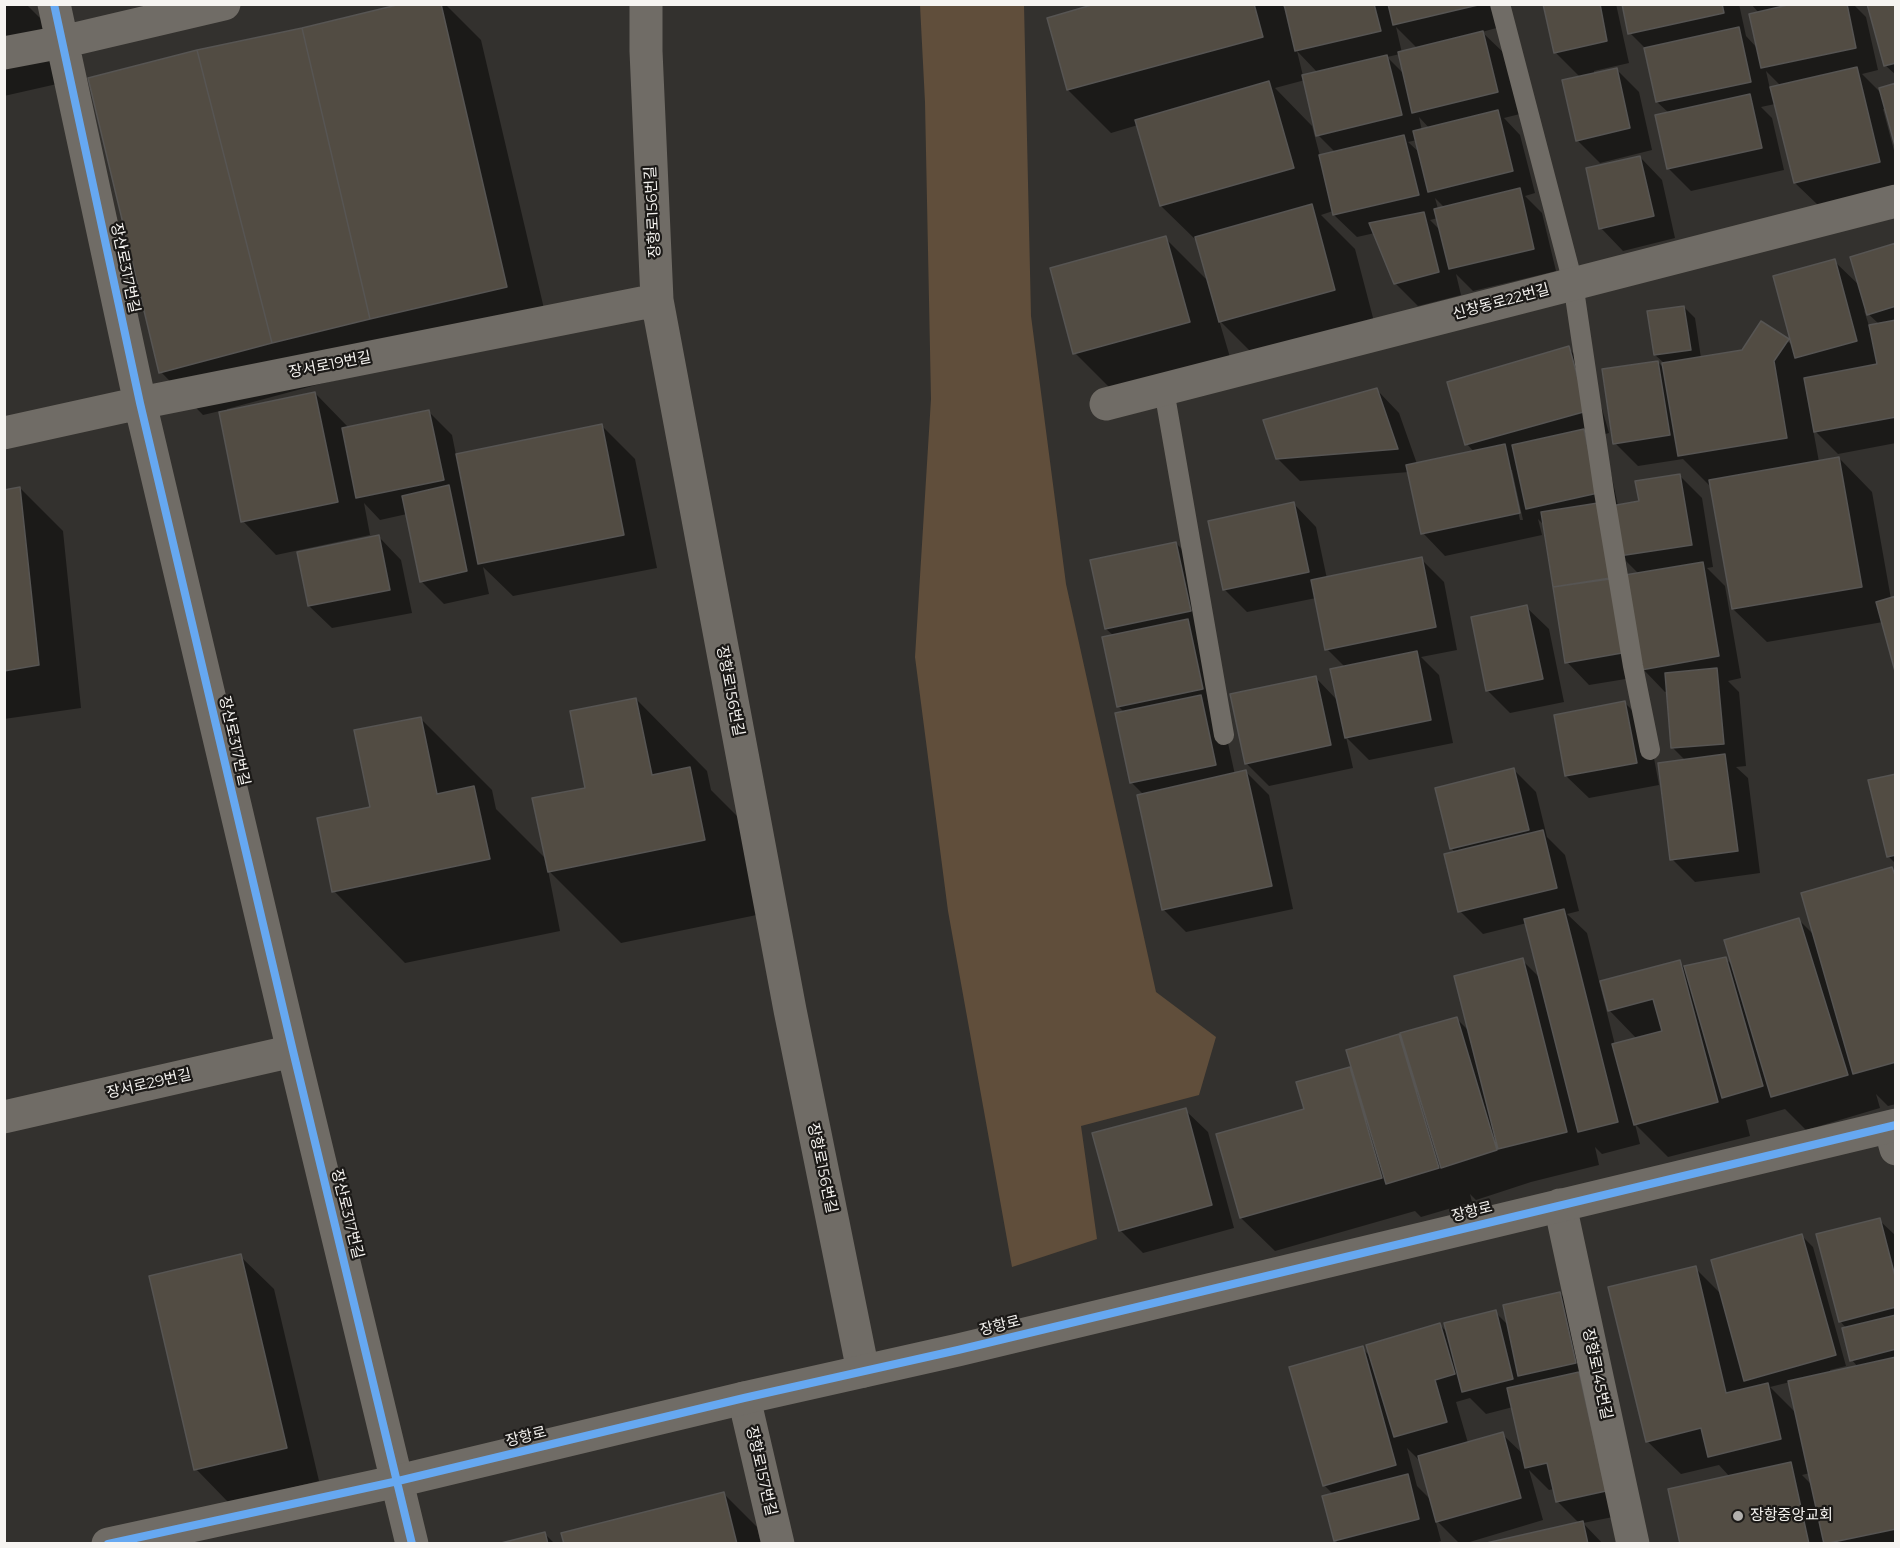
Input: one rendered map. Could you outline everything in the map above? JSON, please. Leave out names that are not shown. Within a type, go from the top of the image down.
[{"type":"street","name":"장산로317번길","points":[[54,4],[140,403],[412,1544]]},
{"type":"street","points":[[4,53],[62,42],[224,4]]},
{"type":"street","name":"장항로156번길","points":[[646,4],[646,63],[657,300],[787,999],[863,1371]]},
{"type":"street","name":"신창동로22번길","points":[[1106,404],[1896,201]]},
{"type":"street","name":"장서로19번길","points":[[4,433],[140,403],[657,300]]},
{"type":"street","name":"장서로29번길","points":[[4,1117],[293,1051]]},
{"type":"street","name":"장항로","points":[[108,1544],[398,1481],[1560,1205],[1894,1133]]},
{"type":"street","name":"장항로145번길","points":[[1560,1205],[1634,1544]]},
{"type":"street","name":"장항로157번길","points":[[744,1398],[778,1544]]},
{"type":"lane","points":[[1500,4],[1573,283],[1604,492],[1633,666],[1650,750]]},
{"type":"lane","points":[[1164,390],[1224,735]]},
{"type":"shaded area","points":[[920,5],[1024,5],[1031,316],[1066,584],[1156,992],[1216,1037],[1199,1095],[1081,1126],[1097,1239],[1012,1267],[948,911],[915,657],[931,399],[925,102]]},
{"type":"building","points":[[401,4],[441,4],[507,287],[370,319],[302,28]]},
{"type":"building","points":[[1095,4],[1254,4],[1263,37],[1067,90],[1047,18]]},
{"type":"building","points":[[1284,4],[1374,4],[1381,31],[1295,51]]},
{"type":"building","points":[[1388,4],[1478,4],[1478,5],[1393,25]]},
{"type":"building","points":[[1543,4],[1600,4],[1607,41],[1554,53]]},
{"type":"building","points":[[1622,4],[1722,4],[1724,13],[1628,34]]},
{"type":"building","points":[[1792,4],[1847,4],[1856,48],[1761,68],[1749,14]]},
{"type":"building","points":[[1867,4],[1896,4],[1896,63],[1884,66]]},
{"type":"building","points":[[1739,27],[1751,82],[1656,102],[1644,48]]},
{"type":"building","points":[[302,28],[370,319],[272,343],[197,50]]},
{"type":"building","points":[[1483,31],[1498,92],[1412,113],[1398,52]]},
{"type":"building","points":[[197,50],[272,343],[159,373],[88,78]]},
{"type":"building","points":[[1387,55],[1402,115],[1316,136],[1302,75]]},
{"type":"building","points":[[1857,67],[1880,162],[1794,183],[1770,87]]},
{"type":"building","points":[[1617,68],[1630,128],[1576,141],[1562,80]]},
{"type":"building","points":[[1269,81],[1294,168],[1160,206],[1135,120]]},
{"type":"building","points":[[1896,83],[1896,145],[1895,146],[1879,88]]},
{"type":"building","points":[[1750,94],[1762,148],[1667,169],[1655,115]]},
{"type":"building","points":[[1498,110],[1513,171],[1428,192],[1413,131]]},
{"type":"building","points":[[1404,135],[1419,195],[1333,215],[1319,155]]},
{"type":"building","points":[[1640,156],[1654,216],[1599,229],[1586,168]]},
{"type":"building","points":[[1520,188],[1534,249],[1449,269],[1434,209]]},
{"type":"building","points":[[1312,204],[1335,290],[1219,322],[1195,237]]},
{"type":"building","points":[[1424,212],[1439,272],[1394,284],[1369,223]]},
{"type":"building","points":[[1166,236],[1190,322],[1073,354],[1050,268]]},
{"type":"building","points":[[1896,243],[1896,306],[1867,315],[1850,257]]},
{"type":"building","points":[[1835,259],[1857,341],[1795,358],[1773,276]]},
{"type":"building","points":[[1684,306],[1691,350],[1654,355],[1647,311]]},
{"type":"building","points":[[1896,320],[1896,417],[1814,432],[1804,378],[1877,364],[1869,325]]},
{"type":"building","points":[[1761,321],[1789,339],[1774,361],[1787,438],[1678,456],[1662,363],[1742,350]]},
{"type":"building","points":[[1569,346],[1587,411],[1465,445],[1447,382]]},
{"type":"building","points":[[1658,361],[1670,435],[1613,444],[1602,369]]},
{"type":"building","points":[[1377,388],[1398,449],[1276,459],[1263,420]]},
{"type":"building","points":[[315,392],[338,502],[241,522],[219,412]]},
{"type":"building","points":[[429,410],[444,480],[356,498],[342,428]]},
{"type":"building","points":[[602,424],[624,535],[478,564],[456,454]]},
{"type":"building","points":[[1584,429],[1598,493],[1526,509],[1512,445]]},
{"type":"building","points":[[1505,444],[1520,513],[1421,534],[1406,465]]},
{"type":"building","points":[[1839,457],[1862,587],[1732,609],[1709,480]]},
{"type":"building","points":[[1680,474],[1692,545],[1619,556],[1611,506],[1639,501],[1635,481]]},
{"type":"building","points":[[449,485],[467,571],[420,582],[402,496]]},
{"type":"building","points":[[20,487],[39,665],[4,671],[4,490]]},
{"type":"building","points":[[1294,502],[1309,572],[1223,590],[1208,521]]},
{"type":"building","points":[[1598,503],[1610,578],[1553,587],[1541,512]]},
{"type":"building","points":[[379,535],[390,590],[308,606],[297,552]]},
{"type":"building","points":[[1176,542],[1191,611],[1105,629],[1090,560]]},
{"type":"building","points":[[1422,557],[1436,627],[1325,650],[1311,580]]},
{"type":"building","points":[[1703,562],[1719,656],[1641,670],[1625,575]]},
{"type":"building","points":[[1610,579],[1622,653],[1565,663],[1553,587]]},
{"type":"building","points":[[1896,596],[1896,675],[1876,602]]},
{"type":"building","points":[[1527,605],[1543,679],[1486,691],[1471,617]]},
{"type":"building","points":[[1188,619],[1203,689],[1117,707],[1102,637]]},
{"type":"building","points":[[1417,651],[1431,720],[1345,738],[1330,669]]},
{"type":"building","points":[[1717,668],[1724,744],[1671,748],[1665,673]]},
{"type":"building","points":[[1316,676],[1331,745],[1245,764],[1230,694]]},
{"type":"building","points":[[1201,695],[1216,765],[1130,783],[1115,713]]},
{"type":"building","points":[[636,698],[652,775],[690,767],[705,840],[548,872],[532,798],[585,788],[570,711]]},
{"type":"building","points":[[1625,701],[1637,763],[1565,776],[1554,715]]},
{"type":"building","points":[[421,717],[437,794],[474,786],[490,859],[332,892],[317,818],[370,807],[354,730]]},
{"type":"building","points":[[1725,754],[1738,851],[1670,860],[1658,763]]},
{"type":"building","points":[[1514,768],[1529,830],[1450,849],[1435,788]]},
{"type":"building","points":[[1246,770],[1272,886],[1162,910],[1137,795]]},
{"type":"building","points":[[1896,774],[1896,855],[1887,857],[1868,780]]},
{"type":"building","points":[[1543,830],[1557,888],[1458,912],[1444,854]]},
{"type":"building","points":[[1892,867],[1896,878],[1896,1062],[1853,1074],[1801,893]]},
{"type":"building","points":[[1564,909],[1618,1122],[1578,1132],[1524,919]]},
{"type":"building","points":[[1799,918],[1848,1075],[1771,1097],[1724,940]]},
{"type":"building","points":[[1726,957],[1763,1086],[1722,1098],[1684,966]]},
{"type":"building","points":[[1523,958],[1567,1132],[1498,1149],[1454,976]]},
{"type":"building","points":[[1680,960],[1718,1102],[1634,1125],[1612,1044],[1662,1031],[1653,999],[1608,1011],[1600,981]]},
{"type":"building","points":[[1457,1017],[1497,1150],[1441,1168],[1400,1033]]},
{"type":"building","points":[[1399,1034],[1439,1168],[1386,1184],[1346,1050]]},
{"type":"building","points":[[1350,1067],[1382,1178],[1240,1218],[1216,1134],[1304,1109],[1296,1082]]},
{"type":"building","points":[[1186,1108],[1212,1205],[1119,1231],[1092,1133]]},
{"type":"building","points":[[1880,1218],[1896,1280],[1896,1307],[1839,1322],[1816,1234]]},
{"type":"building","points":[[1802,1234],[1836,1355],[1744,1381],[1711,1260]]},
{"type":"building","points":[[241,1254],[287,1448],[194,1470],[149,1276]]},
{"type":"building","points":[[1696,1266],[1726,1393],[1768,1383],[1781,1439],[1708,1457],[1701,1428],[1646,1442],[1608,1287]]},
{"type":"building","points":[[1560,1292],[1576,1363],[1518,1376],[1503,1305]]},
{"type":"building","points":[[1496,1310],[1513,1379],[1462,1392],[1444,1323]]},
{"type":"building","points":[[1896,1315],[1896,1349],[1850,1361],[1842,1328]]},
{"type":"building","points":[[1440,1323],[1455,1374],[1435,1380],[1447,1422],[1394,1437],[1366,1345]]},
{"type":"building","points":[[1363,1346],[1396,1465],[1323,1486],[1289,1367]]},
{"type":"building","points":[[1896,1357],[1896,1529],[1824,1544],[1788,1381]]},
{"type":"building","points":[[1579,1372],[1606,1491],[1556,1502],[1547,1463],[1525,1468],[1507,1388]]},
{"type":"building","points":[[1503,1432],[1521,1498],[1436,1522],[1418,1456]]},
{"type":"building","name":"장항중앙교회","points":[[1791,1462],[1809,1544],[1680,1544],[1668,1489]]},
{"type":"building","points":[[1408,1474],[1419,1519],[1334,1541],[1322,1496]]},
{"type":"building","points":[[724,1492],[737,1544],[564,1544],[561,1533]]},
{"type":"building","points":[[1583,1521],[1588,1544],[1482,1544]]},
{"type":"building","points":[[545,1532],[548,1544],[497,1544]]},
{"type":"cycle path","points":[[54,4],[140,403],[412,1544]]},
{"type":"cycle path","points":[[108,1544],[398,1481],[744,1398],[958,1350],[1896,1125]]},
{"type":"place","name":"장항중앙교회","points":[[1738,1516]]}]
